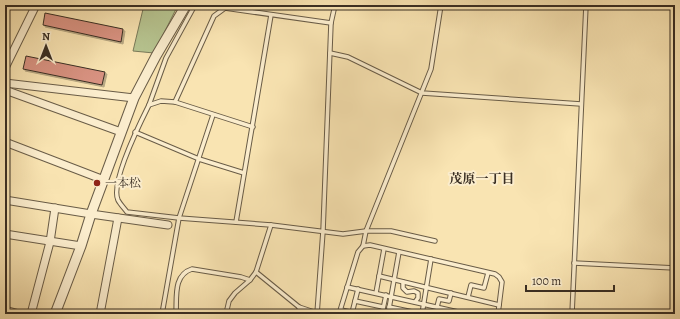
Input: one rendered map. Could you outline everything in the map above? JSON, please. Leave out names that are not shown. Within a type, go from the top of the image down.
[{"type":"street","points":[[5,68],[36,5]]},
{"type":"street","points":[[56,314],[134,98],[156,56],[186,5]]},
{"type":"street","points":[[5,83],[134,98]]},
{"type":"street","points":[[5,90],[121,132]]},
{"type":"street","points":[[5,142],[104,180]]},
{"type":"street","points":[[5,200],[168,225]]},
{"type":"street","points":[[31,314],[50,242],[56,208]]},
{"type":"street","points":[[100,314],[118,218]]},
{"type":"street","points":[[5,234],[81,246]]},
{"type":"street","points":[[5,310],[19,314]]},
{"type":"lane","points":[[195,5],[166,58],[149,105],[135,132],[117,183],[117,199],[127,212],[179,218],[270,225],[344,234],[366,231],[391,231],[435,241]]},
{"type":"lane","points":[[256,272],[299,307],[317,313],[323,231],[331,23],[335,5]]},
{"type":"lane","points":[[359,314],[352,312],[340,312],[358,252],[363,246],[366,231],[431,69],[441,5]]},
{"type":"lane","points":[[572,314],[586,5]]},
{"type":"lane","points":[[175,102],[214,16],[225,8],[331,23]]},
{"type":"lane","points":[[236,222],[272,15]]},
{"type":"lane","points":[[330,53],[348,57],[422,93],[581,104]]},
{"type":"lane","points":[[149,105],[161,100],[175,102],[253,127]]},
{"type":"lane","points":[[162,314],[179,218],[213,115]]},
{"type":"lane","points":[[135,132],[199,159],[244,173]]},
{"type":"lane","points":[[226,314],[228,301],[250,280],[256,272],[270,225]]},
{"type":"lane","points":[[363,246],[370,245],[384,248],[499,277],[502,282],[498,314]]},
{"type":"lane","points":[[376,293],[384,248]]},
{"type":"lane","points":[[388,314],[399,252]]},
{"type":"lane","points":[[389,307],[405,312],[422,314],[431,260]]},
{"type":"lane","points":[[574,263],[675,268]]},
{"type":"lane","points":[[176,314],[178,279],[185,271],[192,269],[241,277],[250,280]]},
{"type":"lane","points":[[468,297],[470,285],[484,288],[488,273]]},
{"type":"lane","points":[[379,276],[499,305]]},
{"type":"lane","points":[[403,282],[403,288],[407,292],[414,291],[418,293],[418,298],[415,302]]},
{"type":"lane","points":[[347,287],[424,304],[448,312],[467,314]]},
{"type":"lane","points":[[352,312],[358,289]]},
{"type":"lane","points":[[436,307],[439,299],[449,301],[451,293]]},
{"type":"lane","points":[[382,314],[386,295]]},
{"type":"lane","points":[[355,301],[383,307]]},
{"type":"lane","points":[[370,310],[371,304]]},
{"type":"lane","points":[[299,307],[302,314]]},
{"type":"green space","points":[[144,5],[178,5],[154,53],[133,51]]},
{"type":"building","points":[[45,13],[123,29],[121,42],[43,25]]},
{"type":"building","points":[[26,56],[105,72],[102,85],[23,69]]},
{"type":"place","name":"一本松","points":[[97,183]]},
{"type":"district","name":"茂原一丁目","points":[[482,178]]}]
